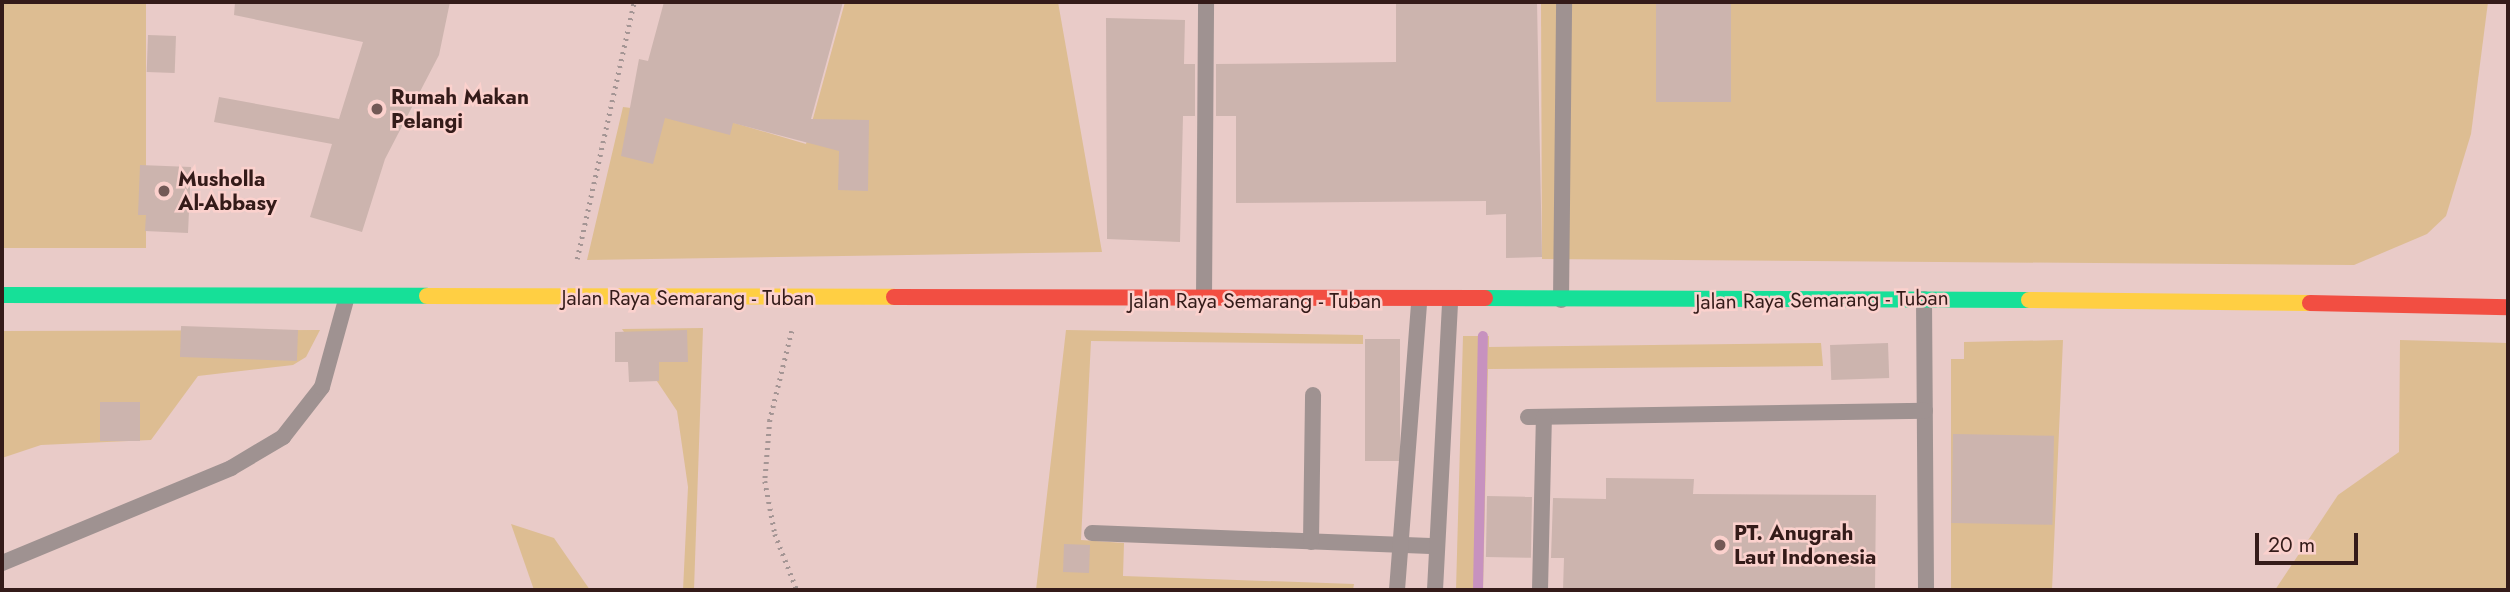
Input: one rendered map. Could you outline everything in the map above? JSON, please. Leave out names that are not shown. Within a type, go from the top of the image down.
[{"type":"highway","name":"Jalan Raya Semarang - Tuban","points":[[2,295],[1561,303],[1924,299],[2508,307]]},
{"type":"lane","points":[[1203,301],[1206,2]]},
{"type":"lane","points":[[1561,303],[1564,2]]},
{"type":"lane","points":[[2,562],[231,468],[283,437],[323,387],[347,296]]},
{"type":"lane","points":[[1924,299],[1926,590]]},
{"type":"lane","points":[[1397,590],[1419,302]]},
{"type":"lane","points":[[1435,590],[1450,302]]},
{"type":"lane","points":[[1311,542],[1313,396]]},
{"type":"lane","points":[[1540,590],[1536,417],[1925,411]]},
{"type":"lane","points":[[1092,533],[1437,546]]},
{"type":"path","points":[[569,298],[634,2]]},
{"type":"path","points":[[797,299],[789,357],[768,431],[765,481],[775,534],[797,590]]},
{"type":"shaded area","points":[[2,2],[146,2],[146,248],[2,248]]},
{"type":"shaded area","points":[[845,2],[1058,2],[1102,252],[587,260],[623,107],[721,119],[806,144]]},
{"type":"shaded area","points":[[1541,2],[2488,2],[2471,134],[2446,216],[2427,234],[2354,265],[1542,259]]},
{"type":"shaded area","points":[[703,328],[694,590],[683,590],[688,487],[677,411],[622,329]]},
{"type":"shaded area","points":[[320,330],[306,357],[293,365],[198,376],[151,440],[41,445],[2,458],[2,331]]},
{"type":"shaded area","points":[[1066,330],[1363,335],[1363,344],[1091,341],[1081,540],[1124,543],[1123,576],[1354,584],[1353,590],[1036,590]]},
{"type":"shaded area","points":[[1463,336],[1489,336],[1489,347],[1821,343],[1823,366],[1488,369],[1483,590],[1456,590]]},
{"type":"shaded area","points":[[2063,340],[2052,590],[1951,590],[1951,359],[1964,359],[1964,342]]},
{"type":"shaded area","points":[[2400,340],[2508,343],[2508,590],[2275,590],[2338,495],[2399,452]]},
{"type":"shaded area","points":[[511,524],[554,538],[590,590],[534,590]]},
{"type":"building","points":[[235,2],[450,2],[439,55],[385,159],[362,232],[310,217],[332,144],[214,122],[219,97],[339,119],[363,42],[234,15]]},
{"type":"building","points":[[664,2],[843,2],[811,119],[869,120],[868,191],[838,190],[839,151],[733,123],[730,135],[665,118],[653,164],[621,156],[639,59],[648,61]]},
{"type":"building","points":[[1396,2],[1537,2],[1542,257],[1506,258],[1506,214],[1486,215],[1486,201],[1236,203],[1236,116],[1216,116],[1216,64],[1396,62]]},
{"type":"building","points":[[1656,2],[1731,2],[1731,102],[1656,102]]},
{"type":"building","points":[[1106,18],[1185,20],[1184,64],[1195,64],[1195,116],[1183,116],[1180,242],[1107,239]]},
{"type":"building","points":[[148,35],[176,36],[175,73],[147,72]]},
{"type":"building","name":"Musholla Al-Abbasy","points":[[140,165],[191,167],[188,233],[145,231],[146,215],[138,215]]},
{"type":"building","points":[[181,326],[298,330],[297,361],[180,357]]},
{"type":"building","points":[[687,330],[688,362],[659,362],[659,381],[629,382],[628,362],[615,362],[615,332]]},
{"type":"building","points":[[1365,339],[1400,339],[1400,461],[1365,461]]},
{"type":"building","points":[[1888,343],[1889,378],[1831,380],[1830,345]]},
{"type":"building","points":[[100,402],[140,402],[140,441],[100,441]]},
{"type":"building","points":[[1953,434],[2054,436],[2052,525],[1951,523]]},
{"type":"building","name":"PT. Anugrah Laut Indonesia","points":[[1606,478],[1694,479],[1693,494],[1876,495],[1875,590],[1563,590],[1564,558],[1551,558],[1553,498],[1606,499]]},
{"type":"building","points":[[1487,496],[1532,497],[1531,558],[1486,557]]},
{"type":"building","points":[[1064,544],[1090,545],[1089,573],[1063,572]]},
{"type":"waterway","points":[[1478,590],[1483,336]]},
{"type":"traffic: fast","points":[[2,295],[427,296]]},
{"type":"traffic: fast","points":[[1485,298],[2029,300]]},
{"type":"traffic: slow","points":[[427,296],[894,297]]},
{"type":"traffic: slow","points":[[2029,300],[2310,303]]},
{"type":"traffic: jam","points":[[894,297],[1485,298]]},
{"type":"traffic: jam","points":[[2310,303],[2508,307]]},
{"type":"place","name":"Rumah Makan Pelangi","points":[[377,109]]},
{"type":"place","name":"Musholla Al-Abbasy","points":[[164,191]]},
{"type":"place","name":"PT. Anugrah Laut Indonesia","points":[[1720,545]]}]
